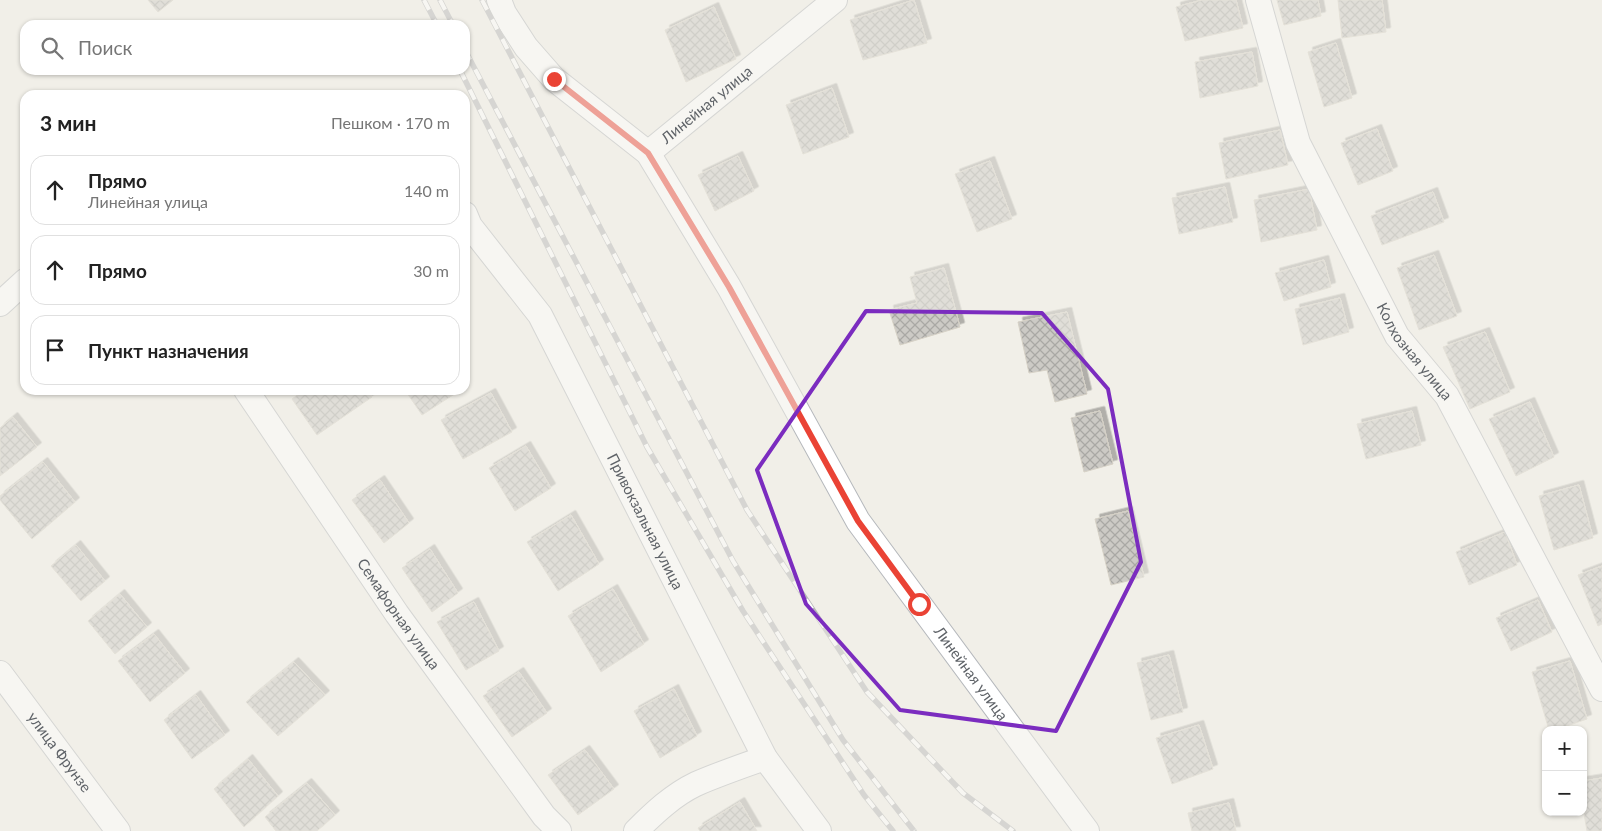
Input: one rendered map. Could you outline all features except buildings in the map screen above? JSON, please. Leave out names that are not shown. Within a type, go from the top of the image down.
[{"type":"street","points":[[499,0],[504,13],[526,48],[554,79],[648,153]]},
{"type":"street","name":"Линейная улица","points":[[835,0],[648,153],[729,287],[858,521],[1087,831]]},
{"type":"street","name":"Колхозная улица","points":[[1258,0],[1298,143],[1397,336],[1447,396],[1602,688]]},
{"type":"street","name":"Привокзальная улица","points":[[470,226],[540,315],[765,758],[820,831]]},
{"type":"street","points":[[0,304],[20,286]]},
{"type":"street","name":"Семафорная улица","points":[[249,395],[397,614],[544,816],[559,831]]},
{"type":"street","name":"улица Фрунзе","points":[[0,673],[118,831]]},
{"type":"street","points":[[636,831],[656,811],[695,784],[765,758]]},
{"type":"highlighted area","points":[[866,311],[1042,313],[1108,389],[1141,562],[1056,731],[900,710],[806,604],[757,470]]},
{"type":"railway","points":[[424,0],[434,20]]},
{"type":"railway","points":[[440,0],[450,20]]},
{"type":"railway","points":[[482,0],[747,510],[867,692],[963,793],[1013,831]]},
{"type":"railway","points":[[470,60],[733,561],[843,740],[914,831]]},
{"type":"railway","points":[[462,75],[470,90]]},
{"type":"railway","points":[[470,90],[647,447],[743,611],[864,795],[893,831]]},
{"type":"route","points":[[554,79],[648,153],[729,287],[858,521],[919,604]]}]
